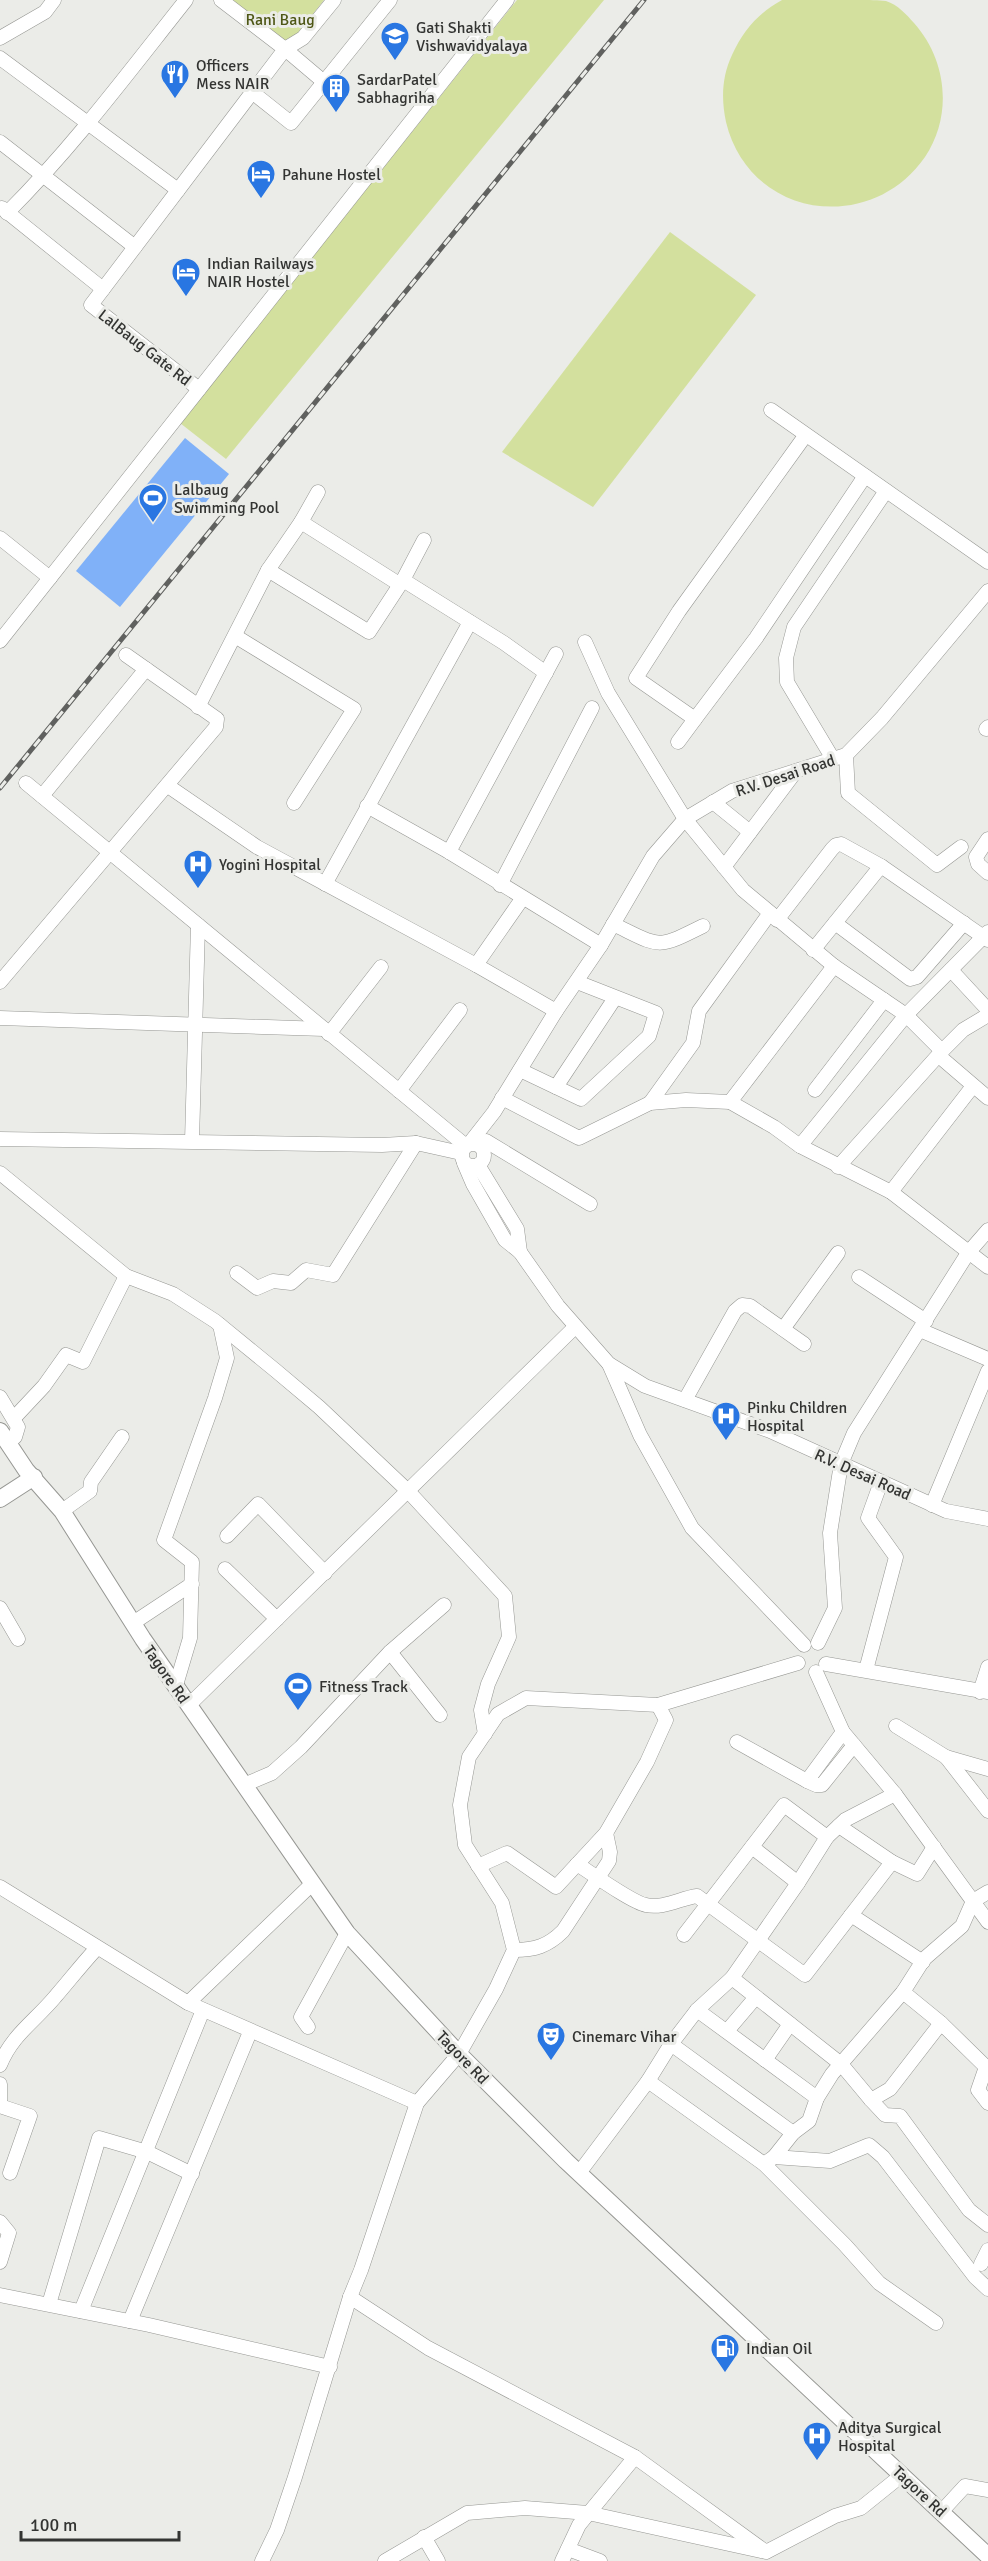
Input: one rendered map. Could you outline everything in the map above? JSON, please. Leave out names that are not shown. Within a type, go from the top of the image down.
[{"type":"main road","name":"Tagore Rd","points":[[6,1432],[34,1469],[34,1477],[62,1511],[177,1688],[347,1932],[459,2054],[579,2173],[988,2556]]},
{"type":"main road","points":[[0,1499],[34,1477]]},
{"type":"street","points":[[0,38],[45,12],[54,0]]},
{"type":"street","points":[[186,0],[44,176],[3,210],[103,290],[285,49],[303,38],[334,0]]},
{"type":"street","points":[[221,0],[324,82]]},
{"type":"street","points":[[252,92],[291,123],[390,0]]},
{"type":"street","points":[[0,641],[507,0]]},
{"type":"street","points":[[457,63],[471,52],[513,0]]},
{"type":"street","points":[[2,62],[89,123],[178,190]]},
{"type":"street","points":[[0,142],[135,247]]},
{"type":"street","name":"LalBaug Gate Rd","points":[[103,290],[91,305],[199,389]]},
{"type":"street","points":[[771,410],[988,562]]},
{"type":"street","points":[[696,719],[636,678],[679,611],[805,436]]},
{"type":"street","points":[[678,742],[756,638],[865,476]]},
{"type":"street","points":[[832,759],[787,682],[786,658],[794,627],[886,491]]},
{"type":"street","points":[[198,706],[268,570],[301,522],[318,492]]},
{"type":"street","points":[[301,522],[470,622],[546,673]]},
{"type":"street","points":[[0,538],[50,578]]},
{"type":"street","points":[[268,570],[369,632],[401,582],[424,540]]},
{"type":"street","name":"R.V. Desai Road","points":[[988,591],[882,718],[846,754],[732,791],[685,819],[652,856],[601,945],[556,1011],[468,1154],[472,1184],[504,1240],[520,1252],[575,1327],[609,1365],[645,1386],[770,1431],[946,1511],[988,1519]]},
{"type":"street","points":[[325,884],[470,622]]},
{"type":"street","points":[[236,636],[354,709],[294,803]]},
{"type":"street","points":[[585,642],[608,693],[685,819],[743,891],[834,966],[906,1015],[940,1053],[988,1098]]},
{"type":"street","points":[[448,852],[556,654]]},
{"type":"street","points":[[0,982],[216,727],[217,719],[126,655]]},
{"type":"street","points":[[42,796],[146,669]]},
{"type":"street","points":[[500,885],[592,708]]},
{"type":"street","points":[[846,754],[848,794],[937,865],[961,847]]},
{"type":"street","points":[[724,867],[796,771]]},
{"type":"street","points":[[26,783],[399,1091],[468,1154]]},
{"type":"street","points":[[168,786],[257,847],[476,965],[556,1011]]},
{"type":"street","points":[[713,802],[750,832]]},
{"type":"street","points":[[367,806],[448,852],[601,945]]},
{"type":"street","points":[[986,869],[976,857],[988,839]]},
{"type":"street","points":[[650,1103],[693,1042],[699,1011],[773,916],[836,845],[844,845],[881,866],[964,923],[987,936],[906,1015],[800,1146]]},
{"type":"street","points":[[813,950],[881,866]]},
{"type":"street","points":[[476,965],[522,899]]},
{"type":"street","points":[[835,923],[910,979],[917,976],[964,923]]},
{"type":"street","points":[[613,924],[660,944],[673,941],[704,926]]},
{"type":"street","points":[[192,1141],[198,925]]},
{"type":"street","points":[[730,1102],[834,966]]},
{"type":"street","points":[[327,1031],[381,967]]},
{"type":"street","points":[[951,970],[988,1010]]},
{"type":"street","points":[[520,1070],[581,1099],[649,1036],[656,1013],[577,982]]},
{"type":"street","points":[[556,1087],[615,998]]},
{"type":"street","points":[[815,1090],[884,1000]]},
{"type":"street","points":[[399,1091],[460,1010]]},
{"type":"street","points":[[838,1167],[940,1053],[963,1030],[988,1015]]},
{"type":"street","points":[[0,1018],[196,1023],[327,1031]]},
{"type":"street","points":[[891,1192],[973,1086]]},
{"type":"street","points":[[502,1098],[579,1138],[650,1103],[686,1100],[730,1102],[774,1127],[800,1146],[891,1192],[988,1267]]},
{"type":"street","name":"R.V. Desai Road","points":[[484,1145],[494,1112]]},
{"type":"street","points":[[0,1139],[382,1145],[416,1143],[468,1154]]},
{"type":"street","points":[[237,1273],[256,1287],[273,1281],[291,1283],[306,1270],[333,1275],[416,1143]]},
{"type":"street","points":[[468,1154],[477,1144],[484,1145],[590,1204]]},
{"type":"street","points":[[0,1173],[126,1276],[172,1294],[220,1325],[319,1407],[408,1491],[505,1596],[509,1637],[488,1684],[481,1710],[485,1734]]},
{"type":"street","points":[[818,1643],[835,1608],[830,1533],[841,1464],[854,1433],[968,1253],[988,1230]]},
{"type":"street","points":[[783,1329],[838,1253]]},
{"type":"street","points":[[6,1432],[66,1355],[83,1362],[126,1276]]},
{"type":"street","points":[[859,1277],[923,1326],[988,1359]]},
{"type":"street","points":[[685,1400],[739,1307],[746,1304],[750,1306],[804,1344]]},
{"type":"street","points":[[177,1688],[190,1638],[192,1562],[164,1540],[227,1358],[220,1325]]},
{"type":"street","points":[[189,1705],[575,1327]]},
{"type":"street","points":[[609,1365],[640,1435],[692,1528],[804,1645]]},
{"type":"street","points":[[932,1505],[988,1371]]},
{"type":"street","points":[[0,1397],[6,1432]]},
{"type":"street","points":[[62,1511],[90,1491],[90,1482],[122,1437]]},
{"type":"street","points":[[866,1670],[897,1557],[868,1518],[881,1482]]},
{"type":"street","points":[[227,1536],[258,1504],[324,1573]]},
{"type":"street","points":[[225,1569],[277,1619]]},
{"type":"street","points":[[133,1623],[192,1584]]},
{"type":"street","points":[[244,1785],[272,1773],[301,1748],[390,1652],[444,1605]]},
{"type":"street","points":[[0,1608],[18,1639]]},
{"type":"street","points":[[818,1643],[804,1645],[798,1653],[798,1663],[804,1670],[821,1668],[866,1670],[984,1692],[988,1667]]},
{"type":"street","points":[[818,1643],[827,1654],[821,1668],[843,1732],[895,1794],[988,1922]]},
{"type":"street","points":[[390,1652],[440,1715]]},
{"type":"street","points":[[262,2561],[277,2530],[330,2367],[350,2297],[417,2103],[459,2054],[496,1989],[514,1950],[502,1903],[465,1845],[460,1805],[469,1757],[498,1714],[526,1698],[658,1705],[798,1663]]},
{"type":"street","points":[[478,1866],[507,1853],[556,1887],[606,1833],[647,1762],[666,1720],[658,1705]]},
{"type":"street","points":[[896,1726],[946,1757],[988,1769]]},
{"type":"street","points":[[807,1781],[843,1732]]},
{"type":"street","points":[[736,1742],[816,1785],[822,1785],[854,1745]]},
{"type":"street","points":[[946,1757],[988,1811]]},
{"type":"street","points":[[579,2173],[648,2081],[671,2044],[697,2010],[732,1978],[827,1837],[845,1820],[895,1794]]},
{"type":"street","points":[[684,1935],[783,1805],[827,1837]]},
{"type":"street","points":[[839,1826],[891,1862],[917,1874],[934,1847]]},
{"type":"street","points":[[514,1950],[532,1950],[556,1938],[609,1861],[610,1852],[606,1833]]},
{"type":"street","points":[[752,1846],[798,1883]]},
{"type":"street","points":[[577,1864],[646,1905],[666,1904],[697,1896],[805,1975],[891,1862]]},
{"type":"street","points":[[188,2003],[312,1884]]},
{"type":"street","points":[[0,1887],[188,2003],[417,2103]]},
{"type":"street","points":[[769,2160],[793,2133],[809,2121],[817,2098],[832,2074],[903,1992],[923,1962],[962,1926],[973,1901],[988,1892]]},
{"type":"street","points":[[851,1915],[923,1962]]},
{"type":"street","points":[[308,2027],[301,2018],[347,1932]]},
{"type":"street","points":[[0,2065],[8,2047],[97,1948]]},
{"type":"street","points":[[732,1978],[842,2064],[885,2115],[900,2116],[969,2210],[988,2225]]},
{"type":"street","points":[[903,1992],[941,2023],[987,2068],[978,2090],[988,2103]]},
{"type":"street","points":[[727,2031],[756,1997]]},
{"type":"street","points":[[81,2311],[203,2010]]},
{"type":"street","points":[[697,2010],[817,2098]]},
{"type":"street","points":[[871,2100],[890,2089],[941,2023]]},
{"type":"street","points":[[765,2060],[790,2024]]},
{"type":"street","points":[[130,2321],[250,2032]]},
{"type":"street","points":[[671,2044],[793,2133]]},
{"type":"street","points":[[648,2081],[769,2160],[879,2283],[936,2323]]},
{"type":"street","points":[[0,2084],[0,2106],[30,2116],[10,2173]]},
{"type":"street","points":[[49,2304],[99,2138],[147,2152],[192,2174]]},
{"type":"street","points":[[769,2160],[830,2161],[869,2145],[877,2150],[975,2277],[988,2289]]},
{"type":"street","points":[[0,2222],[9,2234],[0,2262]]},
{"type":"street","points":[[981,2264],[988,2250]]},
{"type":"street","points":[[0,2295],[130,2321],[330,2367]]},
{"type":"street","points":[[350,2297],[428,2348],[635,2457],[765,2557]]},
{"type":"street","points":[[600,2561],[565,2555],[579,2525],[635,2457]]},
{"type":"street","points":[[385,2561],[467,2513],[525,2508],[588,2513],[765,2557],[835,2516],[861,2508],[902,2475]]},
{"type":"street","points":[[942,2511],[965,2486],[988,2490]]},
{"type":"street","points":[[424,2537],[438,2561]]},
{"type":"green space","name":"Rani Baug","points":[[228,0],[324,0],[285,49]]},
{"type":"green space","points":[[517,0],[604,0],[226,459],[180,423]]},
{"type":"green space","points":[[782,0],[886,1],[898,7],[911,20],[934,54],[942,88],[943,106],[934,141],[925,157],[902,182],[874,198],[844,206],[813,205],[785,196],[759,179],[739,154],[724,113],[723,88],[726,71],[736,46],[746,30]]},
{"type":"green space","points":[[670,232],[756,295],[593,507],[502,452]]},
{"type":"water","name":"Lalbaug Swimming Pool","points":[[185,438],[229,474],[120,607],[76,571]]},
{"type":"railway","points":[[0,788],[644,0]]},
{"type":"place","name":"Gati Shakti Vishwavidyalaya","points":[[395,62]]},
{"type":"place","name":"Officers Mess NAIR","points":[[175,100]]},
{"type":"place","name":"SardarPatel Sabhagriha","points":[[336,114]]},
{"type":"place","name":"Pahune Hostel","points":[[261,200]]},
{"type":"place","name":"Indian Railways NAIR Hostel","points":[[186,298]]},
{"type":"place","name":"Lalbaug Swimming Pool","points":[[153,524]]},
{"type":"place","name":"Yogini Hospital","points":[[198,890]]},
{"type":"place","name":"Pinku Children Hospital","points":[[726,1442]]},
{"type":"place","name":"Fitness Track","points":[[298,1712]]},
{"type":"place","name":"Cinemarc Vihar","points":[[551,2062]]},
{"type":"place","name":"Indian Oil","points":[[725,2374]]},
{"type":"place","name":"Aditya Surgical Hospital","points":[[817,2462]]}]
